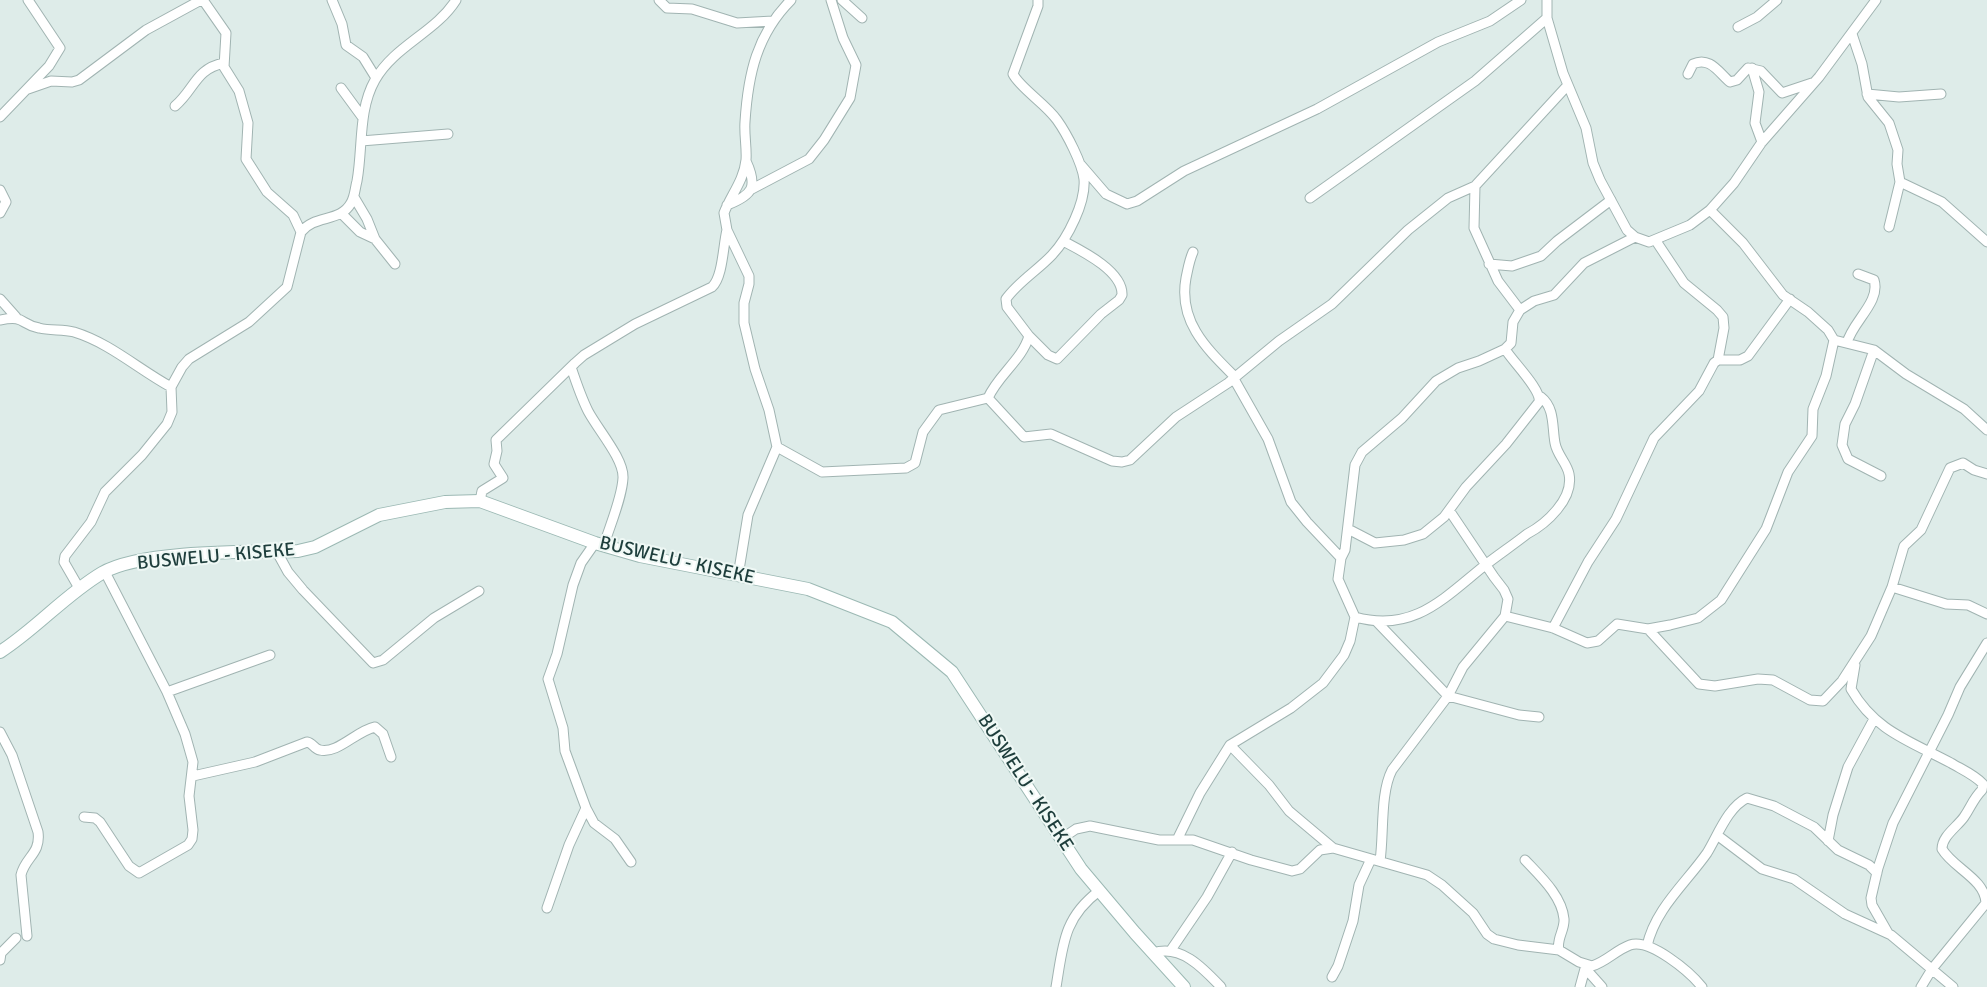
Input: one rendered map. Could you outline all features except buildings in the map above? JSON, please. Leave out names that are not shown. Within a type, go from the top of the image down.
[{"type":"main road","name":"BUSWELU - KISEKE","points":[[0,652],[79,588],[105,572],[132,563],[160,558],[298,551],[315,546],[379,515],[445,502],[480,501],[599,544],[640,556],[808,589],[892,622],[952,672],[1061,839],[1099,891],[1184,987]]},
{"type":"street","points":[[0,117],[56,58],[60,48],[28,0]]},
{"type":"street","points":[[28,88],[51,81],[72,82],[79,80],[146,30],[202,0],[226,33],[224,63],[243,100],[249,131],[246,159],[267,192],[293,215],[301,232]]},
{"type":"street","points":[[332,0],[342,24],[346,45],[363,57],[376,78]]},
{"type":"street","points":[[79,588],[64,562],[65,556],[91,522],[105,492],[142,455],[167,424],[172,412],[171,387],[176,375],[189,360],[249,322],[283,292],[290,279],[301,232],[314,220],[342,214],[354,196],[364,118],[376,78],[393,58],[445,14],[456,0]]},
{"type":"street","points":[[659,0],[667,8],[692,9],[737,23],[773,21]]},
{"type":"street","points":[[727,205],[748,196],[752,189],[753,180],[746,161],[745,122],[753,67],[761,39],[791,0]]},
{"type":"street","points":[[752,189],[809,159],[824,140],[850,98],[856,65],[844,38],[831,0]]},
{"type":"street","points":[[842,0],[862,18]]},
{"type":"street","points":[[1038,0],[1038,6],[1013,74],[1041,101],[1059,122],[1081,165],[1106,194],[1127,204],[1137,200],[1184,171],[1317,109],[1438,42],[1490,21],[1521,0]]},
{"type":"street","points":[[1548,0],[1547,18],[1567,86],[1586,128],[1593,163],[1627,230],[1636,237],[1649,242],[1656,241],[1690,225],[1710,210],[1734,183],[1762,142],[1815,82],[1876,0]]},
{"type":"street","points":[[1738,27],[1757,17],[1777,0]]},
{"type":"street","points":[[1310,198],[1475,81],[1547,18]]},
{"type":"street","points":[[1852,34],[1862,64],[1867,94],[1889,123],[1898,150],[1897,164],[1900,182],[1889,227]]},
{"type":"street","points":[[1688,74],[1693,64],[1698,62],[1711,64],[1730,82],[1734,82],[1748,68],[1752,68],[1761,71],[1782,93],[1815,82]]},
{"type":"street","points":[[175,106],[187,94],[203,71],[224,63]]},
{"type":"street","points":[[1752,68],[1759,92],[1755,123],[1762,142]]},
{"type":"street","points":[[988,398],[1024,437],[1051,434],[1112,461],[1122,462],[1130,460],[1176,417],[1234,378],[1280,341],[1332,304],[1408,230],[1448,198],[1475,186],[1567,86]]},
{"type":"street","points":[[341,88],[364,118]]},
{"type":"street","points":[[1867,94],[1899,97],[1940,94]]},
{"type":"street","points":[[362,141],[448,134]]},
{"type":"street","points":[[738,576],[748,515],[777,447],[769,410],[754,369],[744,323],[744,303],[749,276],[724,221],[727,205],[736,192],[746,161]]},
{"type":"street","points":[[1063,241],[1096,260],[1112,274],[1119,283],[1122,295],[1120,300],[1101,314],[1057,359],[1048,355],[1029,336],[1006,306],[1006,300],[1051,256],[1063,241],[1082,195],[1084,180],[1081,165]]},
{"type":"street","points":[[1900,182],[1942,202],[1987,242]]},
{"type":"street","points":[[1475,186],[1474,228],[1498,281],[1520,310]]},
{"type":"street","points":[[0,190],[6,202],[0,213]]},
{"type":"street","points":[[354,196],[376,239],[395,264]]},
{"type":"street","points":[[1489,264],[1512,266],[1541,256],[1557,241],[1611,200]]},
{"type":"street","points":[[1710,210],[1743,243],[1769,280],[1783,295],[1820,322],[1834,340],[1874,350],[1906,374],[1950,399],[1987,430]]},
{"type":"street","points":[[342,214],[360,232],[376,239]]},
{"type":"street","points":[[480,501],[482,491],[502,481],[503,478],[494,464],[498,451],[496,440],[584,356],[635,324],[712,287],[719,277],[727,230]]},
{"type":"street","points":[[1177,840],[1200,793],[1230,745],[1291,708],[1323,683],[1344,655],[1350,641],[1355,617],[1338,579],[1348,530],[1355,465],[1362,452],[1402,418],[1436,381],[1458,368],[1505,349],[1511,343],[1513,322],[1520,310],[1534,302],[1554,295],[1584,263],[1636,237]]},
{"type":"street","points":[[1553,628],[1588,562],[1616,519],[1654,438],[1699,391],[1718,360],[1724,328],[1723,317],[1718,310],[1684,283],[1656,241]]},
{"type":"street","points":[[1193,252],[1189,260],[1184,289],[1185,309],[1197,336],[1234,378],[1268,439],[1291,502],[1306,522],[1342,558]]},
{"type":"street","points":[[1847,343],[1849,335],[1876,291],[1874,280],[1858,274]]},
{"type":"street","points":[[0,299],[16,317],[40,329],[63,330],[105,345],[171,387]]},
{"type":"street","points":[[1718,360],[1744,359],[1790,299]]},
{"type":"street","points":[[0,320],[16,317]]},
{"type":"street","points":[[988,398],[993,385],[1021,353],[1029,336]]},
{"type":"street","points":[[1505,616],[1553,628],[1587,643],[1598,641],[1617,624],[1648,629],[1698,618],[1722,600],[1766,529],[1788,472],[1812,436],[1813,408],[1826,376],[1834,340]]},
{"type":"street","points":[[1355,617],[1376,621],[1402,618],[1431,608],[1526,534],[1538,528],[1558,507],[1566,495],[1569,473],[1556,453],[1550,410],[1546,401],[1505,349]]},
{"type":"street","points":[[1874,350],[1855,404],[1845,424],[1842,445],[1848,459],[1881,476]]},
{"type":"street","points":[[571,367],[586,408],[602,436],[620,460],[622,486],[599,544],[581,563],[573,584],[558,654],[548,679],[563,728],[565,751],[586,808],[594,822],[615,839],[631,862]]},
{"type":"street","points":[[1348,530],[1375,543],[1404,540],[1423,534],[1444,517],[1476,475],[1506,444],[1541,397]]},
{"type":"street","points":[[777,447],[822,472],[906,468],[915,463],[923,432],[939,410],[988,398]]},
{"type":"street","points":[[1648,629],[1699,684],[1716,686],[1758,679],[1773,680],[1815,702],[1823,701],[1833,692],[1871,636],[1892,587],[1904,546],[1921,530],[1950,468],[1963,463],[1974,470],[1987,474]]},
{"type":"street","points":[[1332,977],[1338,966],[1353,922],[1359,885],[1375,860],[1384,834],[1386,783],[1392,770],[1448,696],[1462,667],[1505,616],[1508,599],[1504,590],[1449,510]]},
{"type":"street","points":[[277,552],[288,572],[373,663],[383,660],[434,618],[479,591]]},
{"type":"street","points":[[84,817],[95,818],[100,822],[120,854],[133,870],[139,873],[188,845],[194,830],[189,796],[193,776],[193,762],[185,734],[167,692],[105,572]]},
{"type":"street","points":[[1892,587],[1946,604],[1968,605],[1987,614]]},
{"type":"street","points":[[1376,621],[1448,696],[1519,715],[1539,717]]},
{"type":"street","points":[[1888,933],[1872,905],[1877,872],[1893,823],[1948,715],[1960,686],[1987,642]]},
{"type":"street","points":[[167,692],[270,655]]},
{"type":"street","points":[[1856,659],[1850,689],[1874,719],[1910,744],[1957,766],[1982,784],[1982,790],[1972,800],[1967,814],[1944,840],[1942,849],[1977,884],[1986,898],[1982,909],[1932,969],[1921,987]]},
{"type":"street","points":[[1828,841],[1833,815],[1848,767],[1874,719]]},
{"type":"street","points":[[193,776],[255,762],[307,742],[319,750],[328,750],[339,747],[354,735],[375,727],[383,734],[391,757]]},
{"type":"street","points":[[0,732],[12,755],[38,832],[39,842],[36,850],[22,868],[20,875],[27,936]]},
{"type":"street","points":[[1230,745],[1269,785],[1289,811],[1333,848],[1421,872],[1442,884],[1473,912],[1487,934],[1494,939],[1518,945],[1559,950],[1585,966],[1602,987]]},
{"type":"street","points":[[1647,946],[1653,926],[1664,909],[1708,852],[1738,804],[1747,798],[1794,816],[1814,827],[1828,841],[1877,872]]},
{"type":"street","points":[[547,908],[569,845],[586,808]]},
{"type":"street","points":[[1061,839],[1076,829],[1090,826],[1159,840],[1193,840],[1251,860],[1292,871],[1300,869],[1320,850],[1333,848]]},
{"type":"street","points":[[1717,835],[1762,870],[1794,879],[1845,914],[1888,933],[1954,987]]},
{"type":"street","points":[[1171,950],[1207,897],[1232,852]]},
{"type":"street","points":[[1525,860],[1545,882],[1560,908],[1564,920],[1557,944],[1559,950]]},
{"type":"street","points":[[1056,987],[1066,933],[1072,918],[1086,901],[1099,891]]},
{"type":"street","points":[[0,960],[1,952],[16,938]]},
{"type":"street","points":[[1585,966],[1597,964],[1632,944],[1647,946],[1686,970],[1702,987]]},
{"type":"street","points":[[1153,953],[1171,950],[1190,959],[1220,987]]},
{"type":"street","points":[[1580,987],[1585,966]]}]
